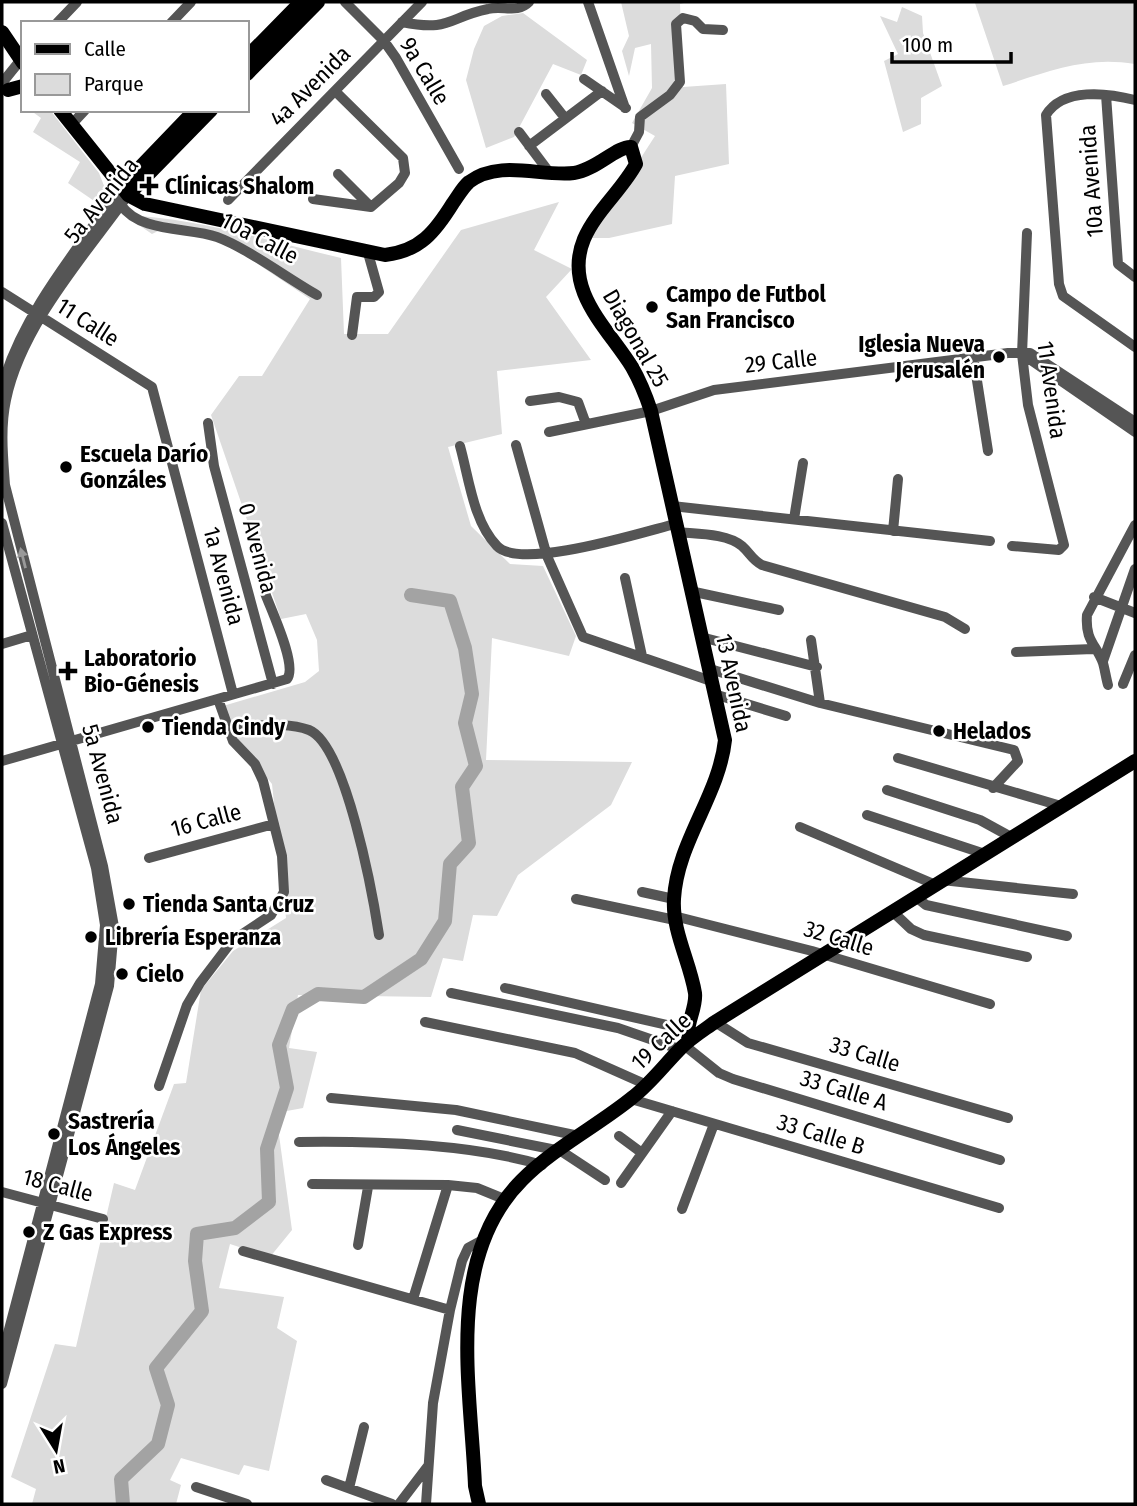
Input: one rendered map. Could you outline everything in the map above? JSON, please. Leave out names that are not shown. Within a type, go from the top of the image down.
[{"type":"main road","points":[[248,56],[300,2]]},
{"type":"main road","points":[[248,73],[318,2]]},
{"type":"main road","points":[[2,32],[20,63]]},
{"type":"main road","points":[[4,91],[21,87]]},
{"type":"main road","name":"10a Calle","points":[[61,112],[124,195]]},
{"type":"main road","name":"5a Avenida","points":[[124,195],[196,116]]},
{"type":"main road","points":[[124,195],[145,204],[368,253],[402,253],[428,240],[461,191],[479,177],[509,170],[573,173],[603,163],[622,147],[631,147]]},
{"type":"main road","name":"Diagonal 25","points":[[631,147],[636,164],[590,227],[581,247],[578,271],[584,295],[633,368],[651,411]]},
{"type":"main road","name":"13 Avenida","points":[[651,411],[725,740],[723,757],[690,840],[674,899],[675,918],[696,996],[685,1041]]},
{"type":"main road","name":"19 Calle","points":[[481,1241],[504,1199],[524,1178],[631,1099],[647,1085],[685,1041],[1135,761]]},
{"type":"main road","points":[[479,1504],[475,1486],[468,1350],[472,1288],[481,1241]]},
{"type":"street","points":[[59,21],[77,2]]},
{"type":"street","points":[[173,21],[191,2]]},
{"type":"street","name":"9a Calle","points":[[345,2],[384,41],[459,169]]},
{"type":"street","name":"4a Avenida","points":[[228,200],[422,2]]},
{"type":"street","points":[[588,2],[625,108]]},
{"type":"street","points":[[402,22],[435,27],[489,8],[527,5]]},
{"type":"street","points":[[640,117],[661,103],[680,82],[676,24],[679,20],[689,19],[703,29],[723,30]]},
{"type":"street","points":[[4,91],[13,80],[20,63]]},
{"type":"street","points":[[584,79],[640,117]]},
{"type":"street","points":[[313,198],[371,207],[399,183],[405,173],[403,158],[335,91]]},
{"type":"street","points":[[529,146],[602,91]]},
{"type":"street","points":[[546,94],[565,118]]},
{"type":"street","points":[[1135,100],[1105,95],[1062,98],[1046,115],[1059,284],[1063,296],[1135,347]]},
{"type":"street","name":"10a Avenida","points":[[1105,95],[1118,264],[1135,277]]},
{"type":"street","points":[[71,125],[83,112]]},
{"type":"street","points":[[631,147],[639,132],[640,117]]},
{"type":"street","points":[[519,132],[549,172]]},
{"type":"street","points":[[338,174],[371,207]]},
{"type":"street","name":"10a Calle","points":[[124,195],[132,215],[153,224],[204,233],[229,242],[317,295]]},
{"type":"street","name":"5a Avenida","points":[[2,386],[10,358],[124,195]]},
{"type":"street","name":"5a Avenida","points":[[66,743],[5,485],[2,438],[6,400],[17,363],[38,315],[124,195]]},
{"type":"street","name":"11 Avenida","points":[[1012,546],[1063,549],[1028,405],[1022,354],[1027,233]]},
{"type":"street","points":[[352,335],[357,297],[374,297],[379,292],[368,253]]},
{"type":"street","name":"11 Calle","points":[[2,292],[152,387]]},
{"type":"street","points":[[1022,354],[1030,353],[1053,366],[1135,422]]},
{"type":"street","points":[[1022,354],[1135,432]]},
{"type":"street","name":"29 Calle","points":[[550,432],[651,411],[714,390],[973,355],[1022,354]]},
{"type":"street","points":[[973,355],[988,451]]},
{"type":"street","name":"1a Avenida","points":[[152,387],[233,694]]},
{"type":"street","points":[[530,401],[559,397],[578,402],[586,424]]},
{"type":"street","name":"0 Avenida","points":[[208,423],[214,466],[273,684]]},
{"type":"street","points":[[516,445],[547,555],[583,637],[711,681],[786,716]]},
{"type":"street","points":[[460,446],[479,518],[495,544],[508,553],[547,555],[676,528],[727,539],[741,545],[752,560],[762,565],[945,617],[965,629]]},
{"type":"street","points":[[794,519],[803,463]]},
{"type":"street","points":[[892,531],[898,479]]},
{"type":"street","points":[[672,506],[990,541]]},
{"type":"street","name":"5a Avenida","points":[[2,523],[32,635],[110,893],[113,960],[109,986],[2,1356]]},
{"type":"street","points":[[1108,685],[1103,661],[1093,649],[1086,625],[1094,597],[1135,525]]},
{"type":"street","points":[[1103,661],[1135,569]]},
{"type":"street","points":[[625,578],[642,656]]},
{"type":"street","points":[[690,591],[779,610]]},
{"type":"street","points":[[2,761],[287,679],[292,672],[265,593]]},
{"type":"street","points":[[1094,597],[1135,613]]},
{"type":"street","points":[[2,644],[32,635]]},
{"type":"street","points":[[701,637],[817,667]]},
{"type":"street","points":[[811,640],[817,667],[820,703]]},
{"type":"street","points":[[1016,652],[1093,649]]},
{"type":"street","points":[[1123,684],[1135,656]]},
{"type":"street","points":[[711,681],[820,703],[1014,750],[1018,761],[993,788]]},
{"type":"street","points":[[159,1086],[187,1005],[200,983],[232,941],[261,923],[280,903],[284,892],[283,870],[274,824],[255,764],[233,741],[218,699]]},
{"type":"street","points":[[228,727],[295,727],[310,730],[324,740],[358,832],[369,872],[379,935]]},
{"type":"street","points":[[898,758],[1061,806]]},
{"type":"street","points":[[887,790],[980,820],[1011,837]]},
{"type":"street","points":[[867,815],[985,854]]},
{"type":"street","name":"16 Calle","points":[[149,858],[274,824]]},
{"type":"street","points":[[800,827],[939,883],[1073,894]]},
{"type":"street","points":[[642,892],[674,899]]},
{"type":"street","points":[[916,897],[926,905],[1067,936]]},
{"type":"street","name":"32 Calle","points":[[576,899],[675,918],[821,955],[990,1004]]},
{"type":"street","points":[[893,912],[911,929],[924,934],[1027,957]]},
{"type":"street","points":[[505,988],[685,1041]]},
{"type":"street","name":"33 Calle A","points":[[451,993],[685,1041],[719,1073],[733,1079],[1000,1160]]},
{"type":"street","points":[[425,1022],[575,1053],[647,1085]]},
{"type":"street","name":"33 Calle","points":[[715,1022],[748,1042],[1008,1118]]},
{"type":"street","points":[[331,1098],[456,1110],[579,1136]]},
{"type":"street","name":"33 Calle B","points":[[631,1099],[999,1209]]},
{"type":"street","points":[[621,1183],[672,1111]]},
{"type":"street","points":[[682,1209],[714,1124]]},
{"type":"street","points":[[457,1129],[561,1151],[605,1180]]},
{"type":"street","points":[[620,1136],[642,1153]]},
{"type":"street","points":[[299,1142],[351,1141],[459,1150],[542,1165]]},
{"type":"street","points":[[312,1184],[369,1187],[448,1185],[477,1188],[504,1199]]},
{"type":"street","points":[[413,1299],[448,1185]]},
{"type":"street","points":[[358,1245],[369,1187]]},
{"type":"street","name":"18 Calle","points":[[2,1192],[103,1219]]},
{"type":"street","name":"5a Avenida","points":[[2,1384],[47,1204]]},
{"type":"street","name":"19 Calle","points":[[426,1504],[433,1403],[450,1310],[462,1261],[468,1248],[481,1241]]},
{"type":"street","points":[[243,1251],[450,1310]]},
{"type":"street","points":[[349,1488],[364,1427]]},
{"type":"street","points":[[399,1504],[428,1466]]},
{"type":"street","points":[[326,1480],[392,1504]]},
{"type":"street","points":[[196,1487],[247,1504]]},
{"type":"green space","points":[[621,2],[688,2],[680,4],[683,87],[726,84],[729,164],[675,176],[672,224],[609,238],[589,238],[655,136],[632,123],[652,88],[651,44],[635,48],[629,76],[622,51],[629,36]]},
{"type":"green space","points":[[1135,2],[1135,64],[1084,63],[1003,86],[975,3]]},
{"type":"green space","points":[[902,7],[922,16],[923,33],[942,86],[921,98],[921,124],[903,132],[884,61],[898,54],[880,16],[897,22]]},
{"type":"green space","points":[[523,13],[587,60],[581,75],[553,64],[514,137],[486,148],[466,80],[474,49],[484,26],[502,16]]},
{"type":"green space","points":[[33,112],[52,112],[99,173],[106,191],[100,205],[68,183],[80,162],[33,132],[41,118]]},
{"type":"green space","points":[[559,202],[534,250],[572,269],[546,297],[591,360],[497,371],[502,434],[448,447],[471,526],[510,564],[543,566],[576,636],[569,656],[492,638],[486,760],[632,762],[611,805],[518,875],[497,916],[473,915],[463,961],[443,958],[431,997],[298,995],[289,1048],[317,1052],[303,1108],[276,1113],[292,1230],[270,1257],[230,1244],[219,1288],[284,1297],[277,1328],[297,1341],[269,1471],[244,1465],[239,1475],[181,1458],[170,1480],[181,1485],[176,1504],[32,1504],[36,1489],[11,1477],[55,1344],[76,1347],[114,1183],[135,1190],[174,1084],[186,1083],[201,990],[233,951],[286,918],[272,784],[236,738],[223,706],[305,682],[319,671],[317,640],[306,614],[281,619],[211,415],[239,376],[262,376],[310,299],[228,244],[168,226],[152,234],[124,215],[206,225],[341,258],[344,334],[388,334],[461,230]]},
{"type":"waterway","points":[[123,1504],[121,1479],[158,1444],[168,1405],[156,1368],[202,1311],[195,1261],[197,1234],[235,1228],[269,1202],[267,1149],[287,1088],[279,1045],[293,1009],[318,994],[364,997],[421,959],[445,921],[450,864],[469,843],[462,787],[476,766],[465,723],[472,694],[465,648],[450,601],[411,595]]},
{"type":"place","name":"Clínicas Shalom","points":[[149,186]]},
{"type":"place","name":"Campo de Futbol San Francisco","points":[[652,307]]},
{"type":"place","name":"Iglesia Nueva Jerusalén","points":[[999,357]]},
{"type":"place","name":"Escuela Darío Gonzáles","points":[[66,467]]},
{"type":"place","name":"Laboratorio Bio-Génesis","points":[[68,671]]},
{"type":"place","name":"Tienda Cindy","points":[[148,727]]},
{"type":"place","name":"Helados","points":[[939,731]]},
{"type":"place","name":"Tienda Santa Cruz","points":[[129,904]]},
{"type":"place","name":"Librería Esperanza","points":[[91,937]]},
{"type":"place","name":"Cielo","points":[[122,974]]},
{"type":"place","name":"Sastrería Los Ángeles","points":[[54,1134]]},
{"type":"place","name":"Z Gas Express","points":[[29,1232]]}]
